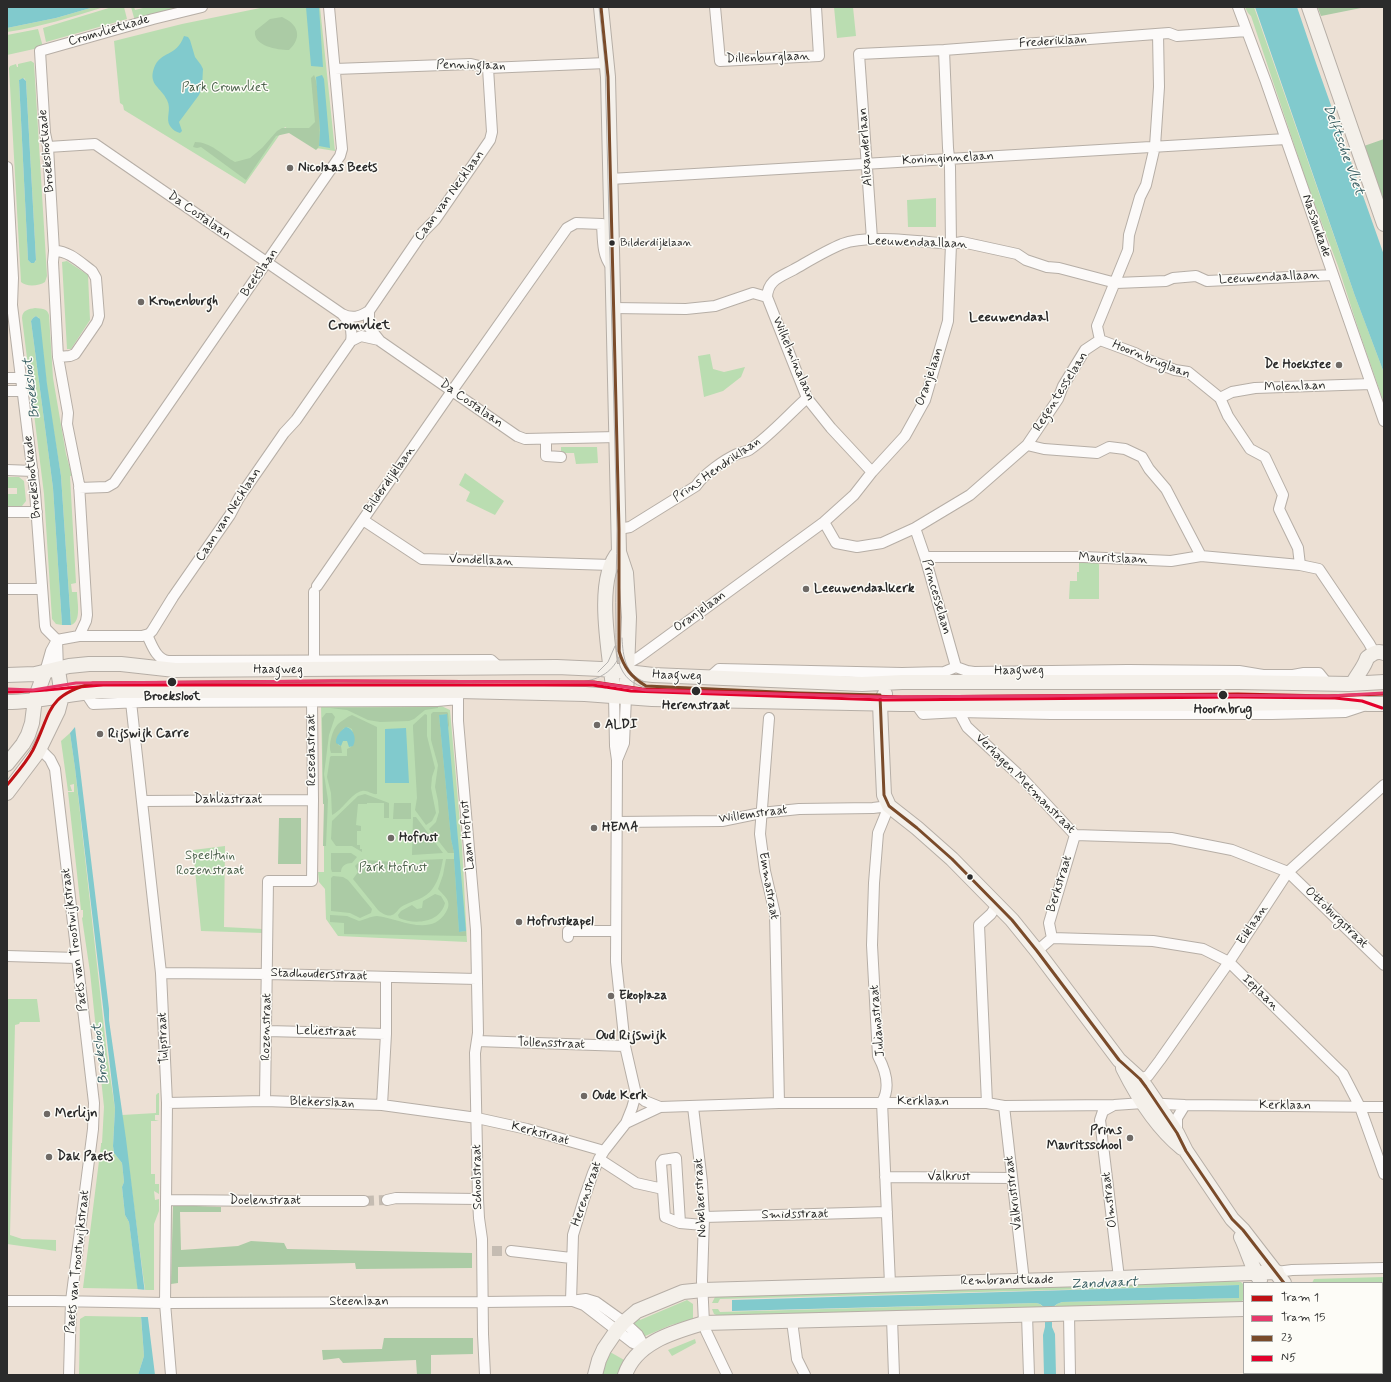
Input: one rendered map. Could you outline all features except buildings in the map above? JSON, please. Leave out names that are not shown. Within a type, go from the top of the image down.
[{"type":"main road","points":[[601,7],[608,78],[619,552],[626,573],[629,610],[627,668],[620,696]]},
{"type":"main road","points":[[605,43],[609,21],[609,7]]},
{"type":"main road","points":[[1309,7],[1384,224]]},
{"type":"main road","points":[[619,552],[611,565],[605,591],[607,646],[611,671],[620,696]]},
{"type":"main road","points":[[1353,684],[1360,670],[1375,656]]},
{"type":"main road","name":"Haagweg","points":[[1375,656],[1373,678],[1381,683]]},
{"type":"main road","name":"Haagweg","points":[[7,675],[51,671],[76,665],[121,664],[175,670],[557,668],[601,669],[611,671],[627,668],[653,675],[862,684],[892,682],[1381,683]]},
{"type":"main road","points":[[7,793],[40,749],[58,711],[62,696],[51,671]]},
{"type":"main road","points":[[7,764],[23,744],[28,735],[32,723],[35,700],[51,671]]},
{"type":"main road","points":[[892,682],[880,703],[884,795],[889,806],[952,859],[1012,920],[1038,951],[1119,1060],[1133,1088],[1168,1137],[1186,1151]]},
{"type":"main road","points":[[862,684],[872,692],[880,703]]},
{"type":"main road","name":"Haagweg","points":[[7,702],[35,700],[85,692],[111,691],[620,696],[652,699],[915,704],[1238,704],[1353,702],[1384,704]]},
{"type":"main road","points":[[1119,1060],[1140,1079],[1158,1104],[1177,1133],[1186,1151],[1232,1219],[1247,1250],[1258,1278]]},
{"type":"main road","points":[[1232,1219],[1243,1230],[1281,1278]]},
{"type":"main road","name":"Rembrandtkade","points":[[595,1375],[604,1349],[621,1326],[637,1311],[683,1292],[702,1290],[1119,1278],[1281,1278]]},
{"type":"main road","points":[[626,1375],[634,1358],[654,1341],[704,1323],[1243,1309]]},
{"type":"street","name":"Cromvlietkade","points":[[40,51],[153,19],[202,7]]},
{"type":"street","name":"Beetslaan","points":[[79,488],[107,487],[114,483],[340,156],[342,149],[329,7]]},
{"type":"street","name":"Dillenburglaan","points":[[716,7],[720,61],[819,56],[816,7]]},
{"type":"street","name":"Nassaukade","points":[[1238,7],[1266,82],[1384,421]]},
{"type":"street","name":"Frederiklaan","points":[[859,54],[944,50],[1169,33],[1177,36],[1247,31]]},
{"type":"street","name":"Regentesselaan","points":[[824,522],[836,543],[857,547],[882,543],[915,528],[970,495],[1027,445],[1058,399],[1063,386],[1085,350],[1100,340],[1097,326],[1116,283],[1128,250],[1129,235],[1140,197],[1146,185],[1155,146],[1159,88],[1158,34]]},
{"type":"street","name":"Oranjelaan","points":[[627,668],[639,657],[824,522],[854,495],[872,472],[905,436],[925,400],[948,321],[951,244],[950,167],[944,50]]},
{"type":"street","name":"Broekslootkade","points":[[40,51],[45,133],[48,147],[54,251],[52,262],[58,357],[68,412],[67,424],[79,488],[85,574],[87,617],[79,636]]},
{"type":"street","name":"Alexanderlaan","points":[[859,54],[872,239]]},
{"type":"street","name":"Penninglaan","points":[[335,69],[471,64],[488,68],[606,63]]},
{"type":"street","name":"Caan van Necklaan","points":[[369,311],[423,232],[435,220],[490,140],[492,132],[488,68]]},
{"type":"street","name":"Koninginnelaan","points":[[610,179],[1286,139]]},
{"type":"street","name":"Da Costalaan","points":[[48,147],[95,144],[342,314],[351,326],[352,335],[350,341]]},
{"type":"street","name":"Broekslootkade","points":[[7,167],[14,278],[9,294],[33,471],[45,627],[57,640]]},
{"type":"street","name":"Bilderdijklaan","points":[[314,660],[315,589],[567,228],[576,224],[602,224],[606,260],[612,267]]},
{"type":"street","name":"Leeuwendaallaan","points":[[767,297],[768,290],[772,282],[815,257],[843,244],[872,239],[951,244],[962,242],[1017,254],[1026,260],[1048,267],[1059,268],[1116,283],[1166,281],[1173,278],[1196,276],[1207,281],[1333,275]]},
{"type":"street","points":[[54,251],[61,251],[68,254],[95,274],[97,280],[99,316],[97,322],[75,354],[58,357]]},
{"type":"street","points":[[613,308],[686,309],[715,306],[753,293],[767,297]]},
{"type":"street","name":"Wilhelminalaan","points":[[767,297],[807,398],[831,428],[872,472]]},
{"type":"street","name":"Da Costalaan","points":[[369,311],[369,327],[380,341],[517,436],[525,440],[617,437]]},
{"type":"street","points":[[342,314],[358,317],[369,311]]},
{"type":"street","name":"Da Costalaan","points":[[350,341],[357,337],[363,336],[380,341]]},
{"type":"street","name":"Hoornbruglaan","points":[[1100,340],[1175,370],[1188,372],[1220,398],[1228,416],[1250,449],[1265,457],[1283,495],[1279,509],[1298,548],[1300,565]]},
{"type":"street","name":"Caan van Necklaan","points":[[147,635],[153,630],[173,597],[230,515],[238,500],[284,433],[296,420],[350,341]]},
{"type":"street","points":[[7,378],[21,378]]},
{"type":"street","name":"Molenlaan","points":[[1220,398],[1232,392],[1255,388],[1371,384]]},
{"type":"street","points":[[7,391],[23,391]]},
{"type":"street","name":"Prins Hendriklaan","points":[[619,529],[630,527],[696,486],[702,478],[736,454],[748,450],[807,398]]},
{"type":"street","points":[[546,439],[546,456],[561,457]]},
{"type":"street","points":[[1027,445],[1044,449],[1097,453],[1109,447],[1125,449],[1142,457],[1149,469],[1166,489],[1201,556]]},
{"type":"street","points":[[7,470],[33,471]]},
{"type":"street","points":[[7,512],[37,512]]},
{"type":"street","name":"Vondellaan","points":[[362,520],[422,559],[611,565]]},
{"type":"street","name":"Princesselaan","points":[[915,528],[925,557],[956,667]]},
{"type":"street","name":"Mauritslaan","points":[[925,557],[1084,557],[1171,561],[1201,556],[1300,565]]},
{"type":"street","points":[[1300,565],[1319,569],[1369,643],[1375,656]]},
{"type":"street","points":[[7,589],[42,590]]},
{"type":"street","points":[[51,671],[51,651],[57,640],[79,636],[134,637],[147,635]]},
{"type":"street","name":"Haagweg","points":[[147,635],[158,656],[166,660],[491,660],[500,668]]},
{"type":"street","name":"Haagweg","points":[[710,677],[719,669],[902,673],[944,672],[956,667],[974,672],[1116,670],[1223,671],[1293,676],[1304,673],[1319,673],[1327,683]]},
{"type":"street","name":"Haagweg","points":[[85,692],[93,704],[131,702],[438,701],[459,695]]},
{"type":"street","name":"Laan Hofrust","points":[[459,695],[458,721],[476,930],[477,979]]},
{"type":"street","points":[[620,696],[615,746],[617,760],[616,962],[625,1046],[636,1094]]},
{"type":"street","name":"Resedastraat","points":[[268,882],[312,881],[312,701]]},
{"type":"street","name":"Tulpstraat","points":[[131,702],[161,973],[167,1103],[165,1303],[171,1375]]},
{"type":"street","name":"Haagweg","points":[[915,704],[924,714],[959,712],[1050,714],[1272,714],[1345,712],[1368,704]]},
{"type":"street","name":"Verhagen Metmanstraat","points":[[959,712],[967,726],[1023,779],[1075,835],[1171,838],[1232,850],[1288,872]]},
{"type":"street","name":"Emmastraat","points":[[769,718],[760,834],[765,871],[775,914],[779,1103]]},
{"type":"street","name":"Paets van Troostwijkstraat","points":[[40,749],[50,760],[55,769],[94,1110],[72,1296],[69,1375]]},
{"type":"street","name":"Eiklaan","points":[[1140,1079],[1148,1076],[1160,1060],[1229,962],[1288,872],[1384,785]]},
{"type":"street","name":"Dahliastraat","points":[[142,800],[313,800]]},
{"type":"street","name":"Willemstraat","points":[[616,822],[722,821],[761,813],[798,809],[873,808],[889,806]]},
{"type":"street","name":"Julianastraat","points":[[889,806],[878,832],[874,883],[872,945],[878,1056],[885,1070],[886,1094],[882,1102],[890,1284]]},
{"type":"street","name":"Berkstraat","points":[[1052,938],[1049,923],[1075,835]]},
{"type":"street","name":"Ottoburgstraat","points":[[1288,872],[1384,965]]},
{"type":"street","name":"Rozenstraat","points":[[265,1101],[268,974],[268,882]]},
{"type":"street","points":[[987,1103],[979,925],[991,914],[997,905]]},
{"type":"street","points":[[568,937],[568,931],[616,935]]},
{"type":"street","points":[[1038,951],[1052,938]]},
{"type":"street","name":"Ieplaan","points":[[1052,938],[1153,941],[1203,949],[1229,962],[1343,1074],[1360,1107],[1384,1174]]},
{"type":"street","points":[[7,956],[77,958]]},
{"type":"street","name":"Stadhoudersstraat","points":[[161,973],[477,979]]},
{"type":"street","points":[[382,1105],[386,1034],[386,977]]},
{"type":"street","name":"Schoolstraat","points":[[477,979],[478,1033],[475,1053],[478,1199],[487,1251],[483,1302],[485,1375]]},
{"type":"street","name":"Leliestraat","points":[[267,1031],[386,1034]]},
{"type":"street","name":"Tollensstraat","points":[[477,1041],[625,1046]]},
{"type":"street","name":"Kerklaan","points":[[636,1094],[645,1101],[660,1107],[779,1103],[882,1102],[987,1103],[1004,1106],[1114,1105],[1143,1103],[1185,1105],[1384,1107]]},
{"type":"street","name":"Herenstraat","points":[[571,1301],[571,1258],[573,1235],[593,1173],[601,1155],[626,1123],[636,1094]]},
{"type":"street","name":"Blekerslaan","points":[[167,1103],[265,1101],[382,1105],[477,1118]]},
{"type":"street","name":"Olmstraat","points":[[1114,1105],[1103,1111],[1100,1120],[1119,1278]]},
{"type":"street","points":[[1177,1133],[1177,1118],[1185,1105]]},
{"type":"street","name":"Valkruststraat","points":[[1004,1106],[1024,1281]]},
{"type":"street","name":"Kerklaan","points":[[626,1123],[660,1107]]},
{"type":"street","name":"Nobelaerstraat","points":[[693,1107],[702,1182],[702,1290],[704,1323],[706,1331],[727,1375]]},
{"type":"street","name":"Kerkstraat","points":[[477,1118],[527,1129],[601,1155],[636,1183],[663,1189]]},
{"type":"street","points":[[676,1158],[680,1223],[665,1217],[661,1163],[663,1160],[676,1158]]},
{"type":"street","name":"Valkrust","points":[[885,1177],[1012,1178]]},
{"type":"street","points":[[387,1200],[396,1198],[478,1199]]},
{"type":"street","name":"Doelenstraat","points":[[166,1200],[275,1202],[364,1201]]},
{"type":"street","name":"Smidsstraat","points":[[680,1223],[887,1212]]},
{"type":"street","points":[[512,1251],[571,1258]]},
{"type":"street","name":"Rembrandtkade","points":[[1281,1278],[1292,1270],[1384,1268]]},
{"type":"street","name":"Steenlaan","points":[[7,1301],[72,1296],[131,1303],[483,1302],[571,1301],[586,1299],[592,1300],[621,1326],[638,1334],[645,1348]]},
{"type":"street","points":[[1069,1314],[1070,1375]]},
{"type":"street","points":[[1027,1315],[1029,1375]]},
{"type":"street","points":[[892,1318],[894,1375]]},
{"type":"street","points":[[792,1321],[797,1359],[804,1375]]},
{"type":"green space","points":[[94,7],[104,7],[44,25],[7,32],[7,28],[56,18]]},
{"type":"green space","points":[[112,7],[124,7],[127,19],[46,42],[43,28]]},
{"type":"green space","points":[[131,7],[134,7],[135,10],[147,7],[188,7],[135,21]]},
{"type":"green space","name":"Park Cromvliet","points":[[265,7],[320,7],[335,151],[316,148],[285,127],[245,184],[124,110],[123,105],[120,103],[114,41],[182,24]]},
{"type":"green space","points":[[834,7],[853,7],[856,36],[837,38]]},
{"type":"green space","points":[[1245,7],[1254,7],[1355,296],[1384,373],[1384,403],[1338,266],[1309,189],[1251,16]]},
{"type":"green space","points":[[1366,7],[1321,16],[1318,8]]},
{"type":"green space","points":[[282,17],[292,23],[297,31],[296,40],[289,50],[272,48],[262,44],[255,36],[255,31],[270,19]]},
{"type":"green space","points":[[38,29],[43,47],[7,55],[7,35]]},
{"type":"green space","points":[[31,61],[34,63],[47,276],[45,282],[33,285],[26,285],[21,282],[9,68],[10,66],[16,64],[18,67],[18,64]],"holes":[[[24,78],[26,81],[36,260],[35,262],[31,263],[28,260],[19,80]]]},
{"type":"green space","points":[[314,75],[316,80],[320,120],[320,139],[319,146],[316,150],[289,133],[276,136],[246,180],[201,147],[193,147],[195,142],[206,144],[235,162],[250,158],[262,148],[277,131],[282,128],[309,128],[315,122],[311,78]]},
{"type":"green space","points":[[1384,139],[1384,201],[1364,146]]},
{"type":"green space","points":[[936,198],[936,227],[908,227],[907,200]]},
{"type":"green space","points":[[67,261],[88,275],[90,320],[71,349],[67,349],[62,262]]},
{"type":"green space","points":[[35,308],[46,310],[49,315],[53,378],[66,454],[72,476],[70,476],[76,583],[71,584],[72,592],[77,592],[78,616],[77,620],[71,625],[61,476],[48,396],[39,318],[36,316],[31,321],[53,488],[62,625],[56,624],[52,619],[44,494],[22,318],[23,313],[28,309]]},
{"type":"green space","points":[[710,354],[713,369],[724,372],[745,367],[741,377],[723,391],[704,397],[698,356]]},
{"type":"green space","points":[[561,447],[597,447],[598,463],[576,464],[574,453],[561,453]]},
{"type":"green space","points":[[465,473],[504,501],[495,515],[466,501],[470,492],[459,485]]},
{"type":"green space","points":[[7,477],[19,477],[24,481],[26,501],[22,506],[18,506],[18,509],[14,509],[14,506],[7,506],[7,494],[17,494],[17,488],[7,488]]},
{"type":"green space","points":[[1079,561],[1099,562],[1099,599],[1069,599],[1070,581],[1077,581]]},
{"type":"green space","name":"Park Hofrust","points":[[437,704],[450,710],[462,846],[467,942],[338,936],[326,919],[325,889],[319,882],[318,872],[324,872],[324,804],[321,705]]},
{"type":"green space","points":[[438,707],[425,710],[409,721],[380,722],[368,720],[347,710],[330,708]]},
{"type":"green space","points":[[433,712],[448,713],[448,728],[447,714],[439,715],[451,839],[454,853],[448,853],[429,829],[436,822],[439,812],[435,787],[438,765],[431,740],[431,714]]},
{"type":"green space","points":[[326,713],[332,713],[335,717],[329,735],[324,774],[328,800],[326,846],[323,846],[324,804],[322,718]]},
{"type":"green space","points":[[425,714],[427,715],[427,736],[435,768],[431,788],[436,813],[432,821],[426,825],[415,810],[417,798],[413,728],[413,725]]},
{"type":"green space","points":[[352,715],[377,727],[377,794],[364,791],[358,792],[332,815],[331,793],[327,777],[330,757],[347,756],[347,749],[351,747],[354,739],[352,729],[348,727],[344,728],[339,734],[338,745],[341,746],[342,753],[331,753],[331,738],[338,724]]},
{"type":"green space","points":[[70,733],[107,1054],[115,1109],[113,1146],[114,1153],[122,1163],[124,1182],[122,1187],[125,1215],[129,1222],[138,1289],[83,1288],[102,1143],[104,1107],[90,972],[82,918],[83,910],[81,910],[68,792],[74,792],[74,784],[70,785],[72,791],[68,791],[61,741]]},
{"type":"green space","points":[[365,794],[389,803],[389,818],[384,818],[384,803],[358,804],[356,825],[361,826],[361,831],[357,831],[357,845],[360,845],[362,852],[352,846],[336,846],[331,839],[332,821],[358,796]]},
{"type":"green space","points":[[394,803],[411,803],[411,819],[393,819]]},
{"type":"green space","points":[[413,817],[416,817],[443,853],[412,855]]},
{"type":"green space","points":[[279,818],[301,818],[301,864],[278,864]]},
{"type":"green space","name":"Speeltuin Rozenstraat","points":[[225,846],[224,927],[263,929],[263,933],[201,931],[193,850]]},
{"type":"green space","points":[[331,853],[351,853],[357,857],[352,863],[346,864],[341,872],[332,872]]},
{"type":"green space","points":[[362,859],[394,862],[398,872],[419,865],[420,860],[443,859],[438,878],[430,892],[401,907],[396,913],[389,915],[378,910],[353,879],[358,872],[355,866]]},
{"type":"green space","points":[[446,859],[454,859],[459,932],[466,931],[466,936],[344,934],[344,923],[330,922],[330,915],[347,916],[359,921],[377,916],[423,925],[432,924],[440,920],[449,905],[447,899],[438,889],[443,875]]},
{"type":"green space","points":[[333,876],[343,877],[348,880],[372,909],[371,913],[360,918],[350,913],[331,911],[331,878]]},
{"type":"green space","points":[[435,894],[441,896],[445,903],[438,915],[426,921],[419,922],[399,918],[398,915],[401,911],[412,905],[417,909],[422,908],[423,901]]},
{"type":"green space","points":[[7,999],[37,999],[40,1022],[20,1022],[19,1024],[15,1025],[10,1235],[22,1239],[56,1240],[56,1251],[7,1244]]},
{"type":"green space","points":[[158,1093],[159,1115],[155,1115],[155,1120],[159,1121],[151,1121],[151,1174],[155,1174],[155,1184],[159,1184],[159,1194],[154,1191],[155,1200],[159,1199],[159,1211],[154,1224],[154,1290],[145,1290],[122,1115],[156,1113],[156,1095]]},
{"type":"green space","points":[[173,1205],[221,1207],[221,1212],[180,1212],[181,1250],[238,1246],[251,1241],[284,1243],[287,1249],[472,1253],[472,1268],[356,1269],[355,1263],[178,1267],[178,1283],[171,1284]]},
{"type":"green space","points":[[1384,1277],[1384,1282],[1312,1282],[1314,1279]]},
{"type":"green space","points":[[1229,1281],[1241,1282],[1243,1284],[1243,1300],[1241,1302],[1053,1308],[1062,1302],[1239,1298],[1238,1285],[720,1299],[718,1303],[712,1303],[715,1297]]},
{"type":"green space","points":[[687,1300],[693,1304],[693,1319],[671,1325],[643,1337],[633,1323],[639,1317],[640,1320]]},
{"type":"green space","points":[[1040,1304],[1044,1308],[718,1316],[714,1314],[712,1309],[718,1309],[720,1312]]},
{"type":"green space","points":[[85,1316],[141,1317],[144,1356],[138,1375],[79,1375],[80,1319]]},
{"type":"green space","points":[[384,1338],[473,1338],[473,1354],[431,1355],[431,1375],[417,1375],[416,1360],[343,1363],[339,1358],[323,1360],[322,1350],[382,1349]]},
{"type":"green space","points":[[695,1339],[696,1343],[672,1356],[668,1350]]},
{"type":"green space","points":[[610,1352],[626,1361],[619,1375],[600,1375]]},
{"type":"water","points":[[7,7],[94,7],[56,18],[7,28]]},
{"type":"water","points":[[306,7],[319,7],[323,67],[311,66]]},
{"type":"water","name":"Delftsche Vliet","points":[[1255,7],[1297,7],[1384,255],[1384,373],[1355,296]]},
{"type":"water","points":[[184,36],[188,37],[190,40],[195,57],[203,69],[202,87],[199,95],[179,122],[182,131],[180,133],[173,130],[170,126],[168,120],[168,103],[156,86],[153,74],[157,62],[177,48]]},
{"type":"water","points":[[322,75],[324,79],[330,148],[319,146],[320,130],[316,77]]},
{"type":"water","points":[[23,78],[26,81],[36,260],[34,263],[31,263],[28,260],[19,80]]},
{"type":"water","points":[[36,316],[40,319],[47,384],[61,476],[71,625],[62,625],[53,488],[31,321]]},
{"type":"water","points":[[447,714],[466,931],[459,932],[454,853],[451,839],[439,715]]},
{"type":"water","points":[[75,727],[109,1009],[109,1020],[126,1139],[155,1375],[138,1375],[144,1356],[141,1316],[129,1222],[125,1215],[122,1187],[124,1182],[122,1163],[114,1153],[113,1146],[115,1109],[70,733]]},
{"type":"water","points":[[346,727],[353,732],[355,740],[353,746],[349,747],[347,741],[343,741],[341,746],[336,743],[336,738]]},
{"type":"water","points":[[406,728],[409,783],[385,783],[385,729]]},
{"type":"water","points":[[1239,1285],[1239,1298],[1062,1302],[1057,1304],[1052,1308],[1052,1327],[1055,1334],[1056,1375],[1044,1375],[1043,1335],[1045,1327],[1045,1308],[1036,1303],[732,1311],[732,1300]]},
{"type":"pier","points":[[136,1289],[147,1290],[150,1317],[139,1317]]},
{"type":"tunnel","points":[[364,1201],[387,1200]]},
{"type":"tunnel","points":[[492,1251],[511,1251]]},
{"type":"tram line","points":[[599,7],[605,63],[617,529],[616,650],[620,667],[629,680],[642,687],[656,690]]},
{"type":"tram line","points":[[622,638],[624,658],[629,670],[638,679],[645,682]]},
{"type":"tram line","points":[[598,672],[608,662],[615,646]]},
{"type":"tram line","points":[[580,682],[598,678],[608,672],[619,657]]},
{"type":"tram line","name":"1","points":[[7,785],[33,750],[52,707],[66,694],[77,688],[93,683],[336,681],[594,682],[642,689],[902,697],[1238,694],[1328,696],[1384,694]]},
{"type":"tram line","name":"15","points":[[7,689],[33,690],[76,683],[336,681],[592,682],[646,690],[885,697],[1169,695],[1329,696],[1384,693]]},
{"type":"transit line","name":"23","points":[[601,7],[608,77],[619,529],[619,651],[621,657],[629,672],[646,686],[880,695]]},
{"type":"transit line","name":"N5","points":[[7,692],[103,685],[593,685],[631,691],[884,700],[1238,697],[1335,698],[1362,701],[1382,708]]},
{"type":"transit line","name":"23","points":[[880,695],[884,795],[889,806],[952,859],[1012,920],[1119,1060],[1140,1079],[1146,1087],[1177,1133],[1186,1151],[1232,1219],[1243,1230],[1283,1282]]},
{"type":"place","name":"Nicolaas Beets","points":[[290,168]]},
{"type":"place","name":"Bilderdijklaan","points":[[612,243]]},
{"type":"place","name":"Kronenburgh","points":[[141,302]]},
{"type":"place","name":"De Hoekstee","points":[[1339,365]]},
{"type":"place","name":"Leeuwendaalkerk","points":[[806,589]]},
{"type":"place","name":"Broeksloot","points":[[172,682]]},
{"type":"place","name":"Herenstraat","points":[[696,691]]},
{"type":"place","name":"Hoornbrug","points":[[1223,695]]},
{"type":"place","name":"ALDI","points":[[597,725]]},
{"type":"place","name":"Rijswijk Carre","points":[[100,734]]},
{"type":"place","name":"HEMA","points":[[594,828]]},
{"type":"place","name":"Hofrust","points":[[391,838]]},
{"type":"place","name":"Hofrustkapel","points":[[519,922]]},
{"type":"place","name":"Ekoplaza","points":[[611,996]]},
{"type":"place","name":"Oude Kerk","points":[[584,1096]]},
{"type":"place","name":"Merlijn","points":[[47,1114]]},
{"type":"place","name":"Prins Mauritsschool","points":[[1130,1138]]},
{"type":"place","name":"Dak Paets","points":[[49,1157]]},
{"type":"district","name":"Leeuwendaal","points":[[1009,318]]},
{"type":"district","name":"Cromvliet","points":[[359,326]]},
{"type":"district","name":"Oud Rijswijk","points":[[631,1036]]},
{"type":"water label","name":"Zandvaart","points":[[1104,1284]]}]
